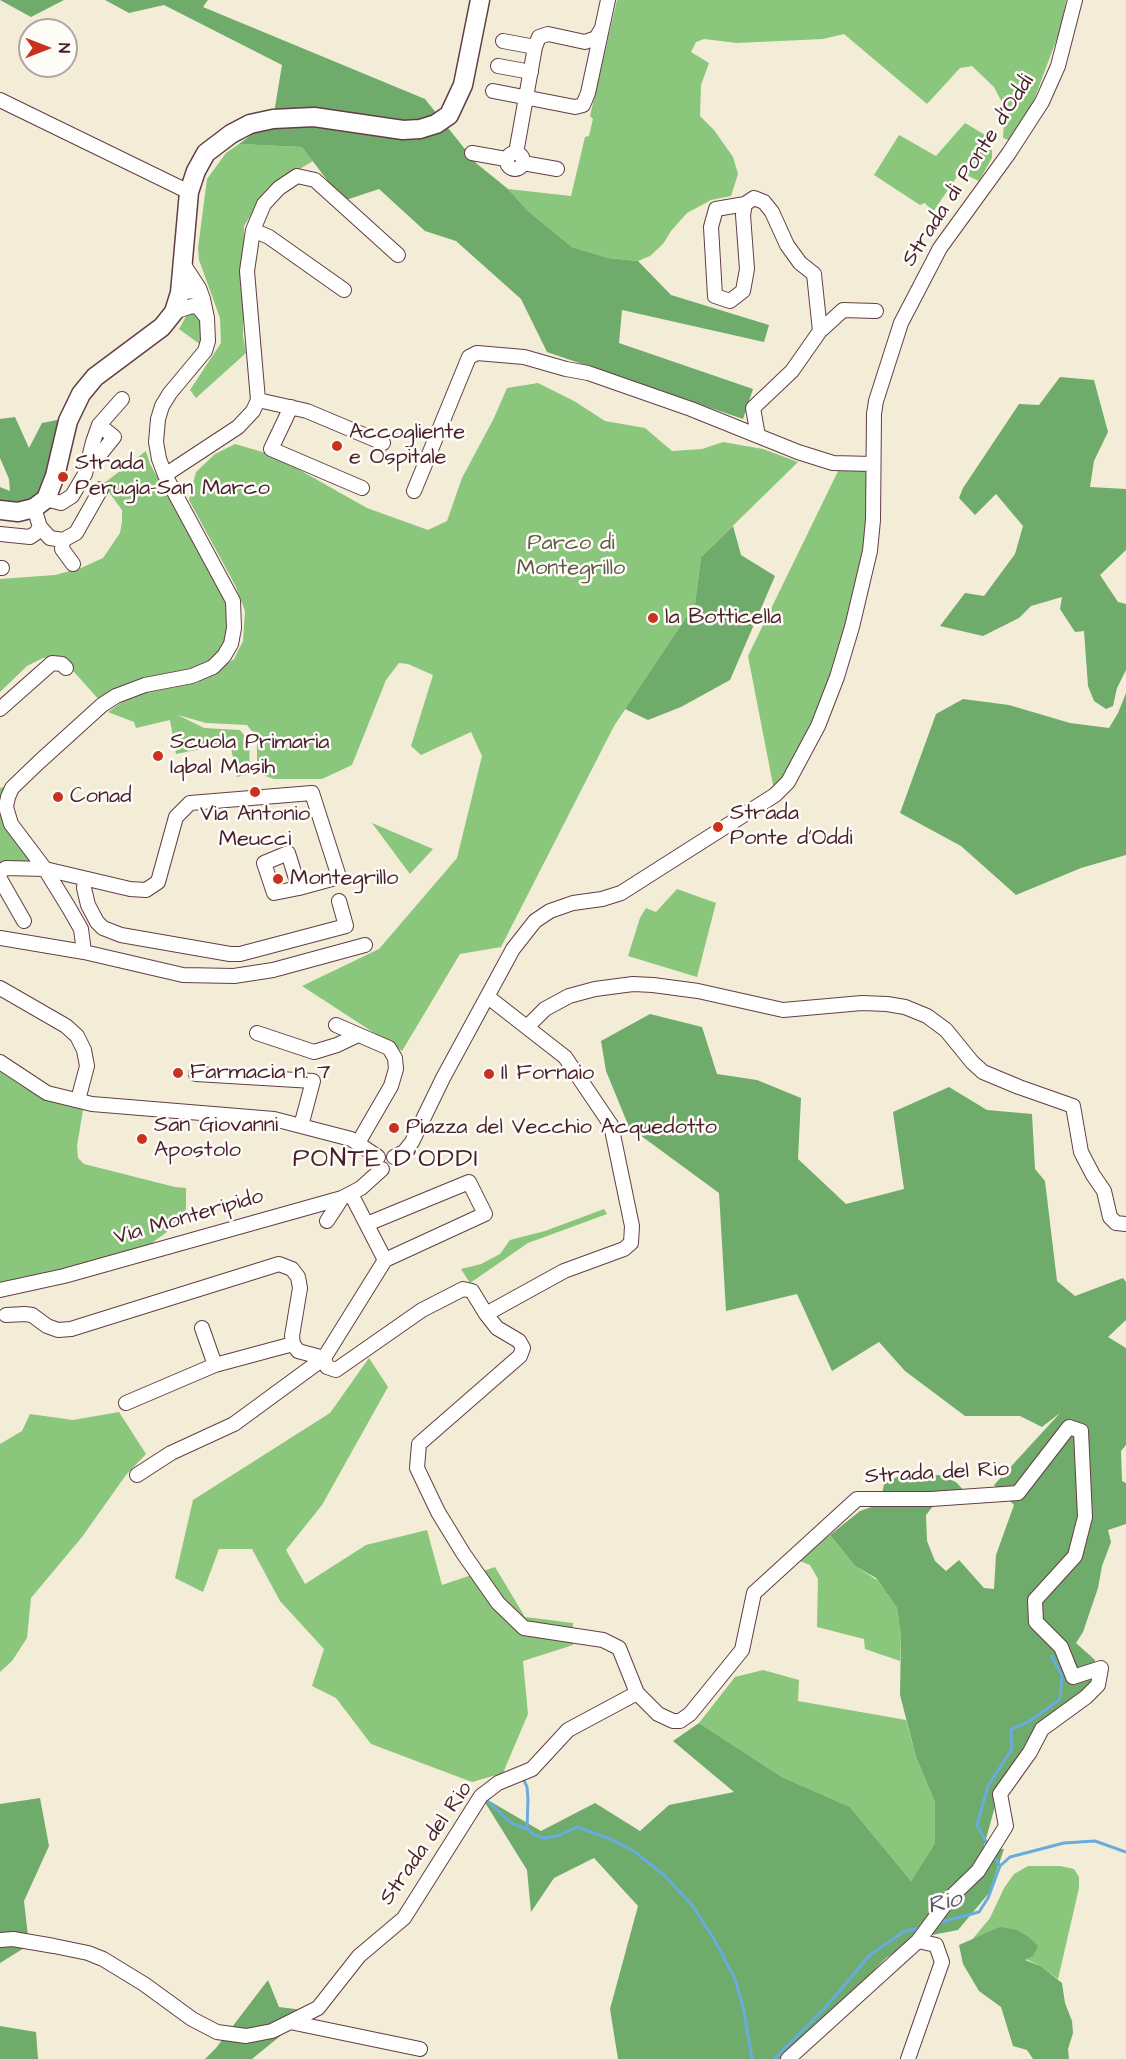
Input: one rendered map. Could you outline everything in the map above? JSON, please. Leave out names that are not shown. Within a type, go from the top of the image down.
[{"type":"main road","points":[[0,510],[18,512],[40,504],[55,476],[68,422],[81,394],[95,377],[162,327],[174,312],[180,293],[184,265],[189,192],[196,171],[206,153],[231,134],[250,124],[292,117],[314,117],[403,130],[420,129],[436,124],[449,115],[463,85],[478,1]]},
{"type":"street","points":[[493,91],[575,107],[583,105],[588,93],[608,0]]},
{"type":"street","name":"Strada di Ponte d'Oddi","points":[[380,1163],[384,1152],[394,1156],[404,1152],[412,1142],[443,1078],[513,949],[536,921],[550,911],[573,903],[621,893],[775,795],[788,782],[818,726],[837,677],[852,627],[870,551],[876,401],[901,323],[940,248],[1010,153],[1042,102],[1058,66],[1075,0]]},
{"type":"street","points":[[515,158],[535,47],[539,37],[548,34],[585,42],[596,38],[602,28]]},
{"type":"street","points":[[503,41],[535,47]]},
{"type":"street","points":[[498,66],[531,72]]},
{"type":"street","points":[[0,100],[189,192]]},
{"type":"street","points":[[472,153],[515,158],[557,170]]},
{"type":"street","points":[[165,476],[238,427],[253,411],[258,400],[247,271],[253,230],[264,204],[279,189],[297,176],[315,180],[398,255]]},
{"type":"street","points":[[745,204],[743,215],[747,269],[743,291],[730,301],[715,296],[711,227],[716,209],[745,204],[754,198],[764,202],[772,212],[787,245],[800,263],[814,274],[820,331]]},
{"type":"street","points":[[253,230],[269,237],[344,290]]},
{"type":"street","points":[[84,952],[81,929],[45,869],[8,817],[6,807],[12,788],[102,705],[131,689],[192,676],[213,667],[224,656],[231,644],[235,615],[232,601],[165,476],[156,442],[158,419],[162,406],[205,351],[209,331],[195,280],[184,265]]},
{"type":"street","points":[[180,293],[200,303]]},
{"type":"street","points":[[174,312],[200,303]]},
{"type":"street","points":[[758,436],[753,408],[792,371],[820,331],[843,310],[876,311]]},
{"type":"street","points":[[414,491],[469,357],[477,353],[524,357],[588,373],[798,452],[833,463],[872,464]]},
{"type":"street","points":[[0,534],[30,537],[40,527],[40,504],[61,503],[72,496],[80,485],[99,425],[122,399]]},
{"type":"street","points":[[258,400],[307,411],[383,443]]},
{"type":"street","points":[[291,407],[271,449],[362,488]]},
{"type":"street","points":[[99,425],[114,437],[102,452]]},
{"type":"street","points":[[40,527],[50,538],[63,540],[76,533],[101,489]]},
{"type":"street","points":[[63,540],[62,549],[73,564]]},
{"type":"street","points":[[0,709],[52,663],[62,664],[66,668]]},
{"type":"street","points":[[0,874],[6,868],[45,869],[130,889],[146,890],[158,882],[176,817],[189,803],[312,793],[339,877],[299,888]]},
{"type":"street","points":[[0,879],[24,921]]},
{"type":"street","points":[[85,879],[84,888],[88,905],[96,922],[103,928],[121,935],[230,954],[240,954],[346,926],[339,901]]},
{"type":"street","points":[[0,938],[84,952],[183,975],[234,976],[273,970],[365,945]]},
{"type":"street","points":[[527,1028],[545,1009],[569,996],[595,989],[633,984],[698,991],[783,1010],[862,1003],[905,1007],[927,1016],[946,1030],[983,1072],[1019,1088],[1073,1106],[1081,1152],[1104,1191],[1110,1217],[1116,1223],[1126,1224]]},
{"type":"street","points":[[0,988],[66,1026],[77,1036],[84,1050],[87,1066],[78,1100]]},
{"type":"street","points":[[326,1355],[327,1367],[336,1370],[422,1310],[462,1289],[472,1291],[486,1314],[564,1271],[624,1249],[631,1243],[632,1226],[611,1125],[565,1057],[488,997]]},
{"type":"street","points":[[336,1025],[389,1048],[396,1063],[391,1086],[358,1143]]},
{"type":"street","points":[[257,1033],[314,1052],[358,1035]]},
{"type":"street","points":[[0,1062],[47,1093],[92,1104],[274,1119],[339,1135],[358,1143],[380,1163]]},
{"type":"street","points":[[196,1074],[313,1081],[301,1126]]},
{"type":"street","name":"Via Monteripido","points":[[0,1290],[64,1276],[346,1196],[376,1176],[380,1163]]},
{"type":"street","points":[[137,1475],[171,1454],[234,1424],[326,1355],[385,1260],[484,1214],[469,1182],[367,1224]]},
{"type":"street","points":[[327,1221],[346,1196],[367,1224],[385,1260]]},
{"type":"street","points":[[6,1315],[15,1313],[32,1315],[47,1326],[58,1330],[71,1329],[279,1264],[292,1269],[298,1277],[300,1288],[292,1336],[293,1344],[298,1351],[326,1355]]},
{"type":"street","name":"Strada del Rio","points":[[486,1314],[497,1328],[519,1341],[523,1348],[520,1356],[419,1444],[417,1468],[444,1522],[498,1603],[524,1628],[603,1640],[619,1648],[637,1693],[658,1714],[673,1721],[680,1721],[690,1714],[742,1650],[754,1593],[857,1499],[932,1499],[1018,1493],[1069,1427],[1081,1431],[1085,1517],[1075,1556],[1035,1600],[1036,1622],[1061,1647],[1073,1677],[1101,1668],[1098,1685],[1086,1697],[1042,1729],[1030,1752],[1000,1794],[1006,1826],[978,1872],[949,1899],[921,1937],[788,2059]]},
{"type":"street","points":[[202,1328],[215,1365]]},
{"type":"street","points":[[126,1403],[215,1365],[293,1344]]},
{"type":"street","name":"Strada del Rio","points":[[0,1940],[13,1939],[54,1946],[88,1953],[103,1959],[144,1984],[192,2019],[217,2032],[246,2036],[272,2031],[318,2008],[359,1956],[404,1918],[480,1796],[498,1783],[532,1769],[568,1730],[637,1693]]},
{"type":"street","points":[[908,2059],[942,1962],[936,1945],[921,1937]]},
{"type":"street","points":[[290,2022],[420,2049]]},
{"type":"green space","points":[[0,0],[64,0],[31,17]]},
{"type":"green space","points":[[105,0],[208,0],[203,7],[425,99],[476,163],[508,189],[528,211],[572,247],[608,258],[638,261],[671,295],[769,325],[764,342],[622,310],[619,343],[753,389],[743,419],[547,352],[521,299],[456,241],[425,231],[379,189],[343,201],[302,147],[239,144],[273,119],[282,65],[164,5],[129,13]]},
{"type":"green space","points":[[617,0],[1066,0],[1062,25],[1032,105],[1011,141],[1003,138],[1005,108],[994,87],[972,66],[960,68],[927,104],[844,34],[823,39],[737,43],[704,39],[696,42],[691,52],[709,63],[701,85],[700,116],[714,130],[733,157],[738,174],[731,196],[711,200],[687,213],[663,244],[650,256],[638,261],[608,258],[572,247],[528,211],[508,189],[571,196],[585,137],[589,136],[593,119],[590,116]]},
{"type":"green space","points":[[965,123],[992,139],[992,158],[979,181],[960,172],[933,212],[925,203],[920,205],[874,175],[899,135],[936,156]]},
{"type":"green space","points":[[239,144],[302,147],[313,161],[268,188],[244,226],[243,336],[246,353],[196,398],[190,390],[221,343],[220,318],[199,260],[198,248],[207,179],[226,153]]},
{"type":"green space","points":[[189,311],[197,312],[203,320],[201,345],[179,329]]},
{"type":"green space","points":[[1060,377],[1094,380],[1108,432],[1094,461],[1090,487],[1126,489],[1126,550],[1100,575],[1118,602],[1126,604],[1126,670],[1117,688],[1113,706],[1106,709],[1094,701],[1088,686],[1084,631],[1075,632],[1060,609],[1062,597],[1031,606],[1019,618],[983,636],[940,626],[965,593],[984,596],[1015,554],[1023,526],[996,494],[975,515],[959,498],[963,488],[1019,404],[1039,405]]},
{"type":"green space","name":"Parco di Montegrillo","points":[[538,383],[574,401],[605,421],[645,428],[672,451],[702,449],[723,442],[763,449],[798,462],[701,557],[695,604],[614,726],[501,947],[460,954],[402,1051],[302,986],[379,949],[457,858],[482,756],[471,732],[421,755],[411,746],[433,675],[408,664],[399,663],[386,680],[352,765],[322,779],[274,779],[257,773],[257,738],[247,725],[206,723],[178,715],[204,728],[240,730],[249,742],[250,774],[237,777],[230,743],[176,754],[170,720],[136,728],[134,722],[108,712],[132,695],[197,683],[234,659],[243,641],[245,611],[235,585],[189,500],[196,472],[215,454],[235,444],[273,455],[367,508],[428,530],[447,521],[462,478],[507,388]]},
{"type":"green space","points":[[15,417],[29,448],[42,423],[62,419],[48,481],[33,498],[21,502],[0,501],[0,487],[10,491],[9,479],[0,458],[0,419]]},
{"type":"green space","points":[[146,451],[150,464],[227,602],[228,640],[208,665],[178,676],[147,678],[129,683],[101,702],[65,662],[54,657],[43,658],[27,666],[0,692],[0,579],[55,575],[81,568],[103,558],[120,533],[122,510],[103,484]]},
{"type":"green space","points":[[842,463],[872,464],[873,520],[837,677],[775,795],[748,656]]},
{"type":"green space","points":[[733,526],[741,555],[775,576],[730,680],[681,707],[648,720],[625,709],[695,604],[701,557]]},
{"type":"green space","points":[[1126,693],[1126,855],[1081,868],[1016,895],[961,846],[900,813],[936,714],[963,699],[1009,705],[1070,723],[1109,728]]},
{"type":"green space","points":[[8,786],[2,801],[1,816],[31,861],[0,865],[0,788]]},
{"type":"green space","points":[[372,823],[433,849],[410,874]]},
{"type":"green space","points":[[677,889],[716,903],[697,977],[628,956],[640,918],[646,908],[656,912]]},
{"type":"green space","points":[[650,1014],[702,1027],[717,1074],[757,1080],[801,1098],[798,1159],[846,1204],[904,1189],[893,1112],[949,1087],[987,1110],[1032,1114],[1035,1169],[1045,1181],[1057,1281],[1075,1296],[1123,1278],[1126,1282],[1126,1320],[1108,1337],[1126,1348],[1126,1445],[1121,1451],[1122,1481],[1126,1483],[1126,1524],[1108,1530],[1111,1542],[1102,1566],[1098,1588],[1083,1632],[1076,1643],[1095,1660],[1095,1681],[1074,1701],[1000,1788],[983,1850],[1004,1849],[989,1893],[958,1930],[916,1938],[886,1958],[808,2037],[782,2059],[618,2059],[610,2009],[638,1906],[594,1858],[554,1878],[531,1912],[527,1870],[481,1796],[541,1831],[595,1803],[640,1831],[669,1805],[734,1792],[673,1741],[699,1723],[782,1777],[850,1807],[911,1881],[935,1843],[935,1802],[916,1757],[900,1695],[901,1636],[897,1608],[876,1578],[855,1566],[830,1535],[860,1511],[880,1504],[884,1484],[899,1476],[944,1475],[957,1483],[965,1492],[944,1492],[926,1515],[927,1541],[935,1561],[946,1571],[959,1560],[984,1588],[994,1589],[996,1555],[1014,1505],[994,1485],[1060,1413],[1042,1427],[1020,1416],[965,1416],[905,1371],[879,1342],[832,1371],[797,1294],[726,1311],[719,1193],[629,1127],[606,1071],[601,1041]]},
{"type":"green space","points":[[0,1062],[47,1093],[83,1110],[77,1146],[78,1158],[84,1164],[186,1188],[186,1218],[134,1256],[0,1290]]},
{"type":"green space","points":[[604,1209],[607,1214],[528,1243],[470,1283],[461,1269],[481,1264],[500,1254],[510,1240],[545,1231]]},
{"type":"green space","points":[[369,1358],[388,1387],[322,1505],[286,1550],[305,1584],[366,1545],[427,1530],[442,1585],[495,1567],[525,1617],[573,1623],[573,1645],[523,1661],[528,1714],[503,1773],[472,1782],[371,1744],[336,1698],[312,1686],[324,1649],[280,1601],[252,1549],[219,1549],[203,1592],[175,1578],[193,1500],[330,1413]]},
{"type":"green space","points":[[119,1412],[146,1454],[126,1475],[82,1537],[31,1598],[27,1638],[12,1661],[0,1672],[0,1444],[22,1431],[30,1414],[73,1420]]},
{"type":"green space","points":[[830,1535],[855,1566],[877,1580],[897,1608],[901,1636],[900,1661],[865,1649],[864,1639],[817,1627],[818,1579],[810,1565],[797,1560]]},
{"type":"green space","points":[[763,1670],[799,1680],[798,1701],[906,1720],[916,1757],[935,1802],[935,1843],[911,1881],[850,1807],[782,1777],[699,1723],[735,1677]]},
{"type":"green space","points":[[40,1798],[49,1846],[24,1901],[29,1945],[0,1963],[0,1804]]},
{"type":"green space","points":[[1028,1866],[1060,1866],[1074,1869],[1079,1877],[1079,1888],[1058,1979],[1041,1966],[980,1938],[971,1941],[990,1918],[1004,1888],[1014,1874]]},
{"type":"green space","points":[[1000,1927],[1017,1930],[1030,1938],[1038,1946],[1033,1956],[1025,1960],[1041,1966],[1062,1983],[1065,2003],[1072,2021],[1073,2033],[1068,2049],[1069,2059],[1033,2059],[1027,2050],[1013,2046],[1001,2007],[979,1991],[963,1964],[959,1945]]},
{"type":"green space","points":[[268,1980],[279,2007],[311,2011],[252,2059],[205,2059],[216,2048]]},
{"type":"green space","points":[[0,2026],[36,2032],[38,2059],[0,2059]]},
{"type":"waterway","name":"Rio","points":[[988,1845],[977,1825],[988,1786],[1012,1749],[1011,1729],[1030,1721],[1060,1699],[1062,1675],[1051,1656]]},
{"type":"waterway","points":[[523,1778],[527,1787],[528,1799],[527,1829]]},
{"type":"waterway","points":[[485,1799],[511,1823],[527,1829],[534,1835],[545,1838],[560,1835],[577,1827],[613,1840],[635,1852],[665,1876],[692,1905],[714,1939],[735,1979],[744,2011],[752,2059]]},
{"type":"waterway","points":[[1000,1866],[1010,1857],[1064,1843],[1095,1841],[1126,1852]]},
{"type":"waterway","name":"Rio","points":[[938,1923],[979,1912],[988,1898],[1000,1866],[993,1854]]},
{"type":"waterway","name":"Rio","points":[[774,2059],[824,2009],[870,1955],[903,1932],[923,1927]]},
{"type":"place","name":"Accogliente e Ospitale","points":[[337,446]]},
{"type":"place","name":"Strada Perugia-San Marco","points":[[63,477]]},
{"type":"place","name":"la Botticella","points":[[653,618]]},
{"type":"place","name":"Scuola Primaria Iqbal Masih","points":[[158,756]]},
{"type":"place","name":"Via Antonio Meucci","points":[[255,792]]},
{"type":"place","name":"Conad","points":[[58,797]]},
{"type":"place","name":"Strada Ponte d'Oddi","points":[[718,827]]},
{"type":"place","name":"Montegrillo","points":[[278,879]]},
{"type":"place","name":"Farmacia n. 7","points":[[178,1073]]},
{"type":"place","name":"Il Fornaio","points":[[489,1074]]},
{"type":"place","name":"Piazza del Vecchio Acquedotto","points":[[394,1128]]},
{"type":"place","name":"San Giovanni Apostolo","points":[[142,1139]]},
{"type":"district","name":"PONTE D'ODDI","points":[[386,1161]]}]
